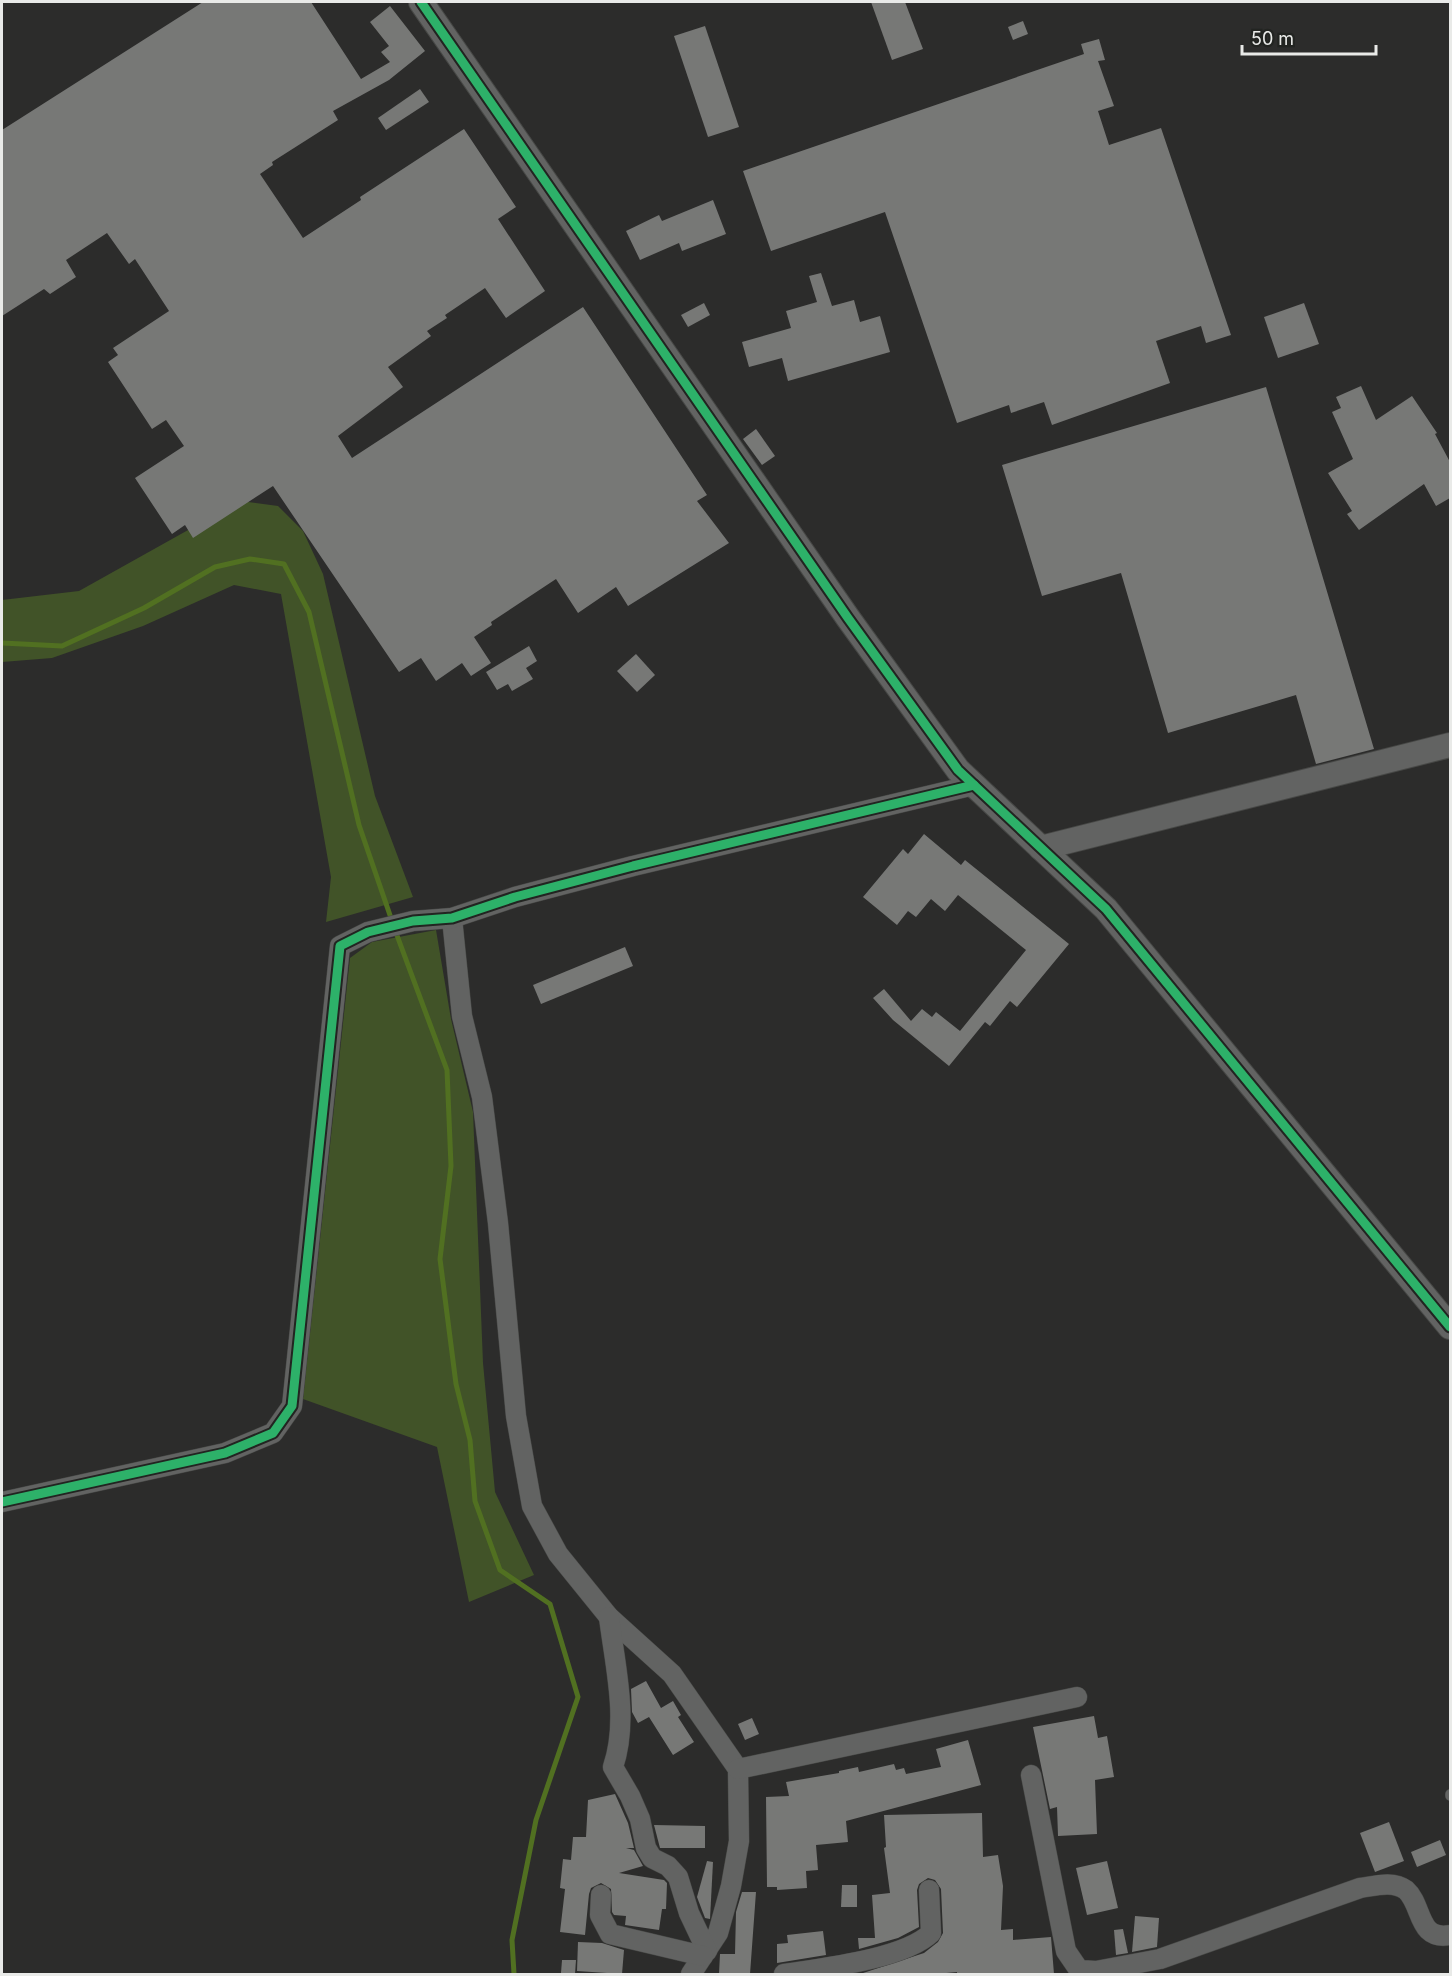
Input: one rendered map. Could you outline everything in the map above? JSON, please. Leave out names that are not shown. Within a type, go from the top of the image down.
[{"type":"street","points":[[421,2],[849,618],[958,770],[1106,909],[1450,1327]]},
{"type":"street","points":[[1041,848],[1450,745]]},
{"type":"street","points":[[2,1502],[225,1453],[273,1434],[292,1406],[340,946],[368,932],[413,921],[452,918],[515,897],[633,866],[974,785]]},
{"type":"street","points":[[452,918],[462,1016],[482,1097],[498,1223],[516,1416],[532,1506],[558,1554],[609,1617],[672,1674],[738,1769],[739,1841],[718,1933],[692,1974]]},
{"type":"street","points":[[609,1617],[621,1743],[613,1767],[634,1803],[646,1848],[652,1858],[668,1866],[678,1877],[688,1913],[705,1954]]},
{"type":"street","points":[[738,1769],[1077,1697]]},
{"type":"street","points":[[1030,1775],[1066,1951],[1079,1970],[1096,1971],[1160,1959],[1360,1888],[1389,1884],[1406,1890],[1429,1931],[1442,1937],[1450,1935]]},
{"type":"street","points":[[784,1974],[894,1953],[921,1943],[931,1933],[929,1890]]},
{"type":"street","points":[[601,1895],[600,1915],[610,1934],[705,1954]]},
{"type":"green space","points":[[240,501],[278,506],[303,531],[323,574],[375,796],[413,897],[326,922],[331,877],[281,594],[234,585],[143,626],[52,658],[2,662],[2,600],[79,591]]},
{"type":"green space","points":[[436,930],[451,1019],[473,1112],[483,1363],[495,1492],[534,1575],[469,1602],[437,1447],[303,1399],[350,958],[372,942]]},
{"type":"building","points":[[203,2],[311,2],[361,79],[390,62],[381,52],[389,46],[370,22],[390,6],[425,51],[389,80],[333,111],[338,120],[272,162],[273,165],[260,174],[303,238],[361,200],[360,197],[464,129],[516,207],[498,219],[545,291],[506,318],[485,288],[445,315],[447,318],[427,331],[431,336],[388,367],[403,387],[338,436],[352,458],[583,307],[707,495],[697,501],[729,543],[628,606],[616,587],[578,613],[556,579],[491,622],[492,625],[474,637],[491,663],[471,676],[462,663],[436,681],[421,658],[399,672],[273,486],[193,538],[185,525],[172,534],[135,478],[184,446],[166,420],[152,429],[108,362],[118,355],[113,348],[169,311],[135,259],[129,264],[107,233],[66,260],[76,277],[50,294],[44,289],[2,316],[2,130]]},
{"type":"building","points":[[871,2],[905,2],[923,49],[892,60]]},
{"type":"building","points":[[1023,21],[1028,34],[1013,40],[1008,27]]},
{"type":"building","points":[[705,26],[739,127],[708,137],[674,36]]},
{"type":"building","points":[[1099,39],[1105,60],[1098,61],[1114,106],[1098,111],[1109,145],[1161,128],[1231,335],[1206,343],[1201,326],[1156,341],[1170,383],[1052,425],[1044,402],[1011,413],[1009,405],[957,423],[885,212],[771,251],[743,171],[1084,54],[1081,44]]},
{"type":"building","points":[[420,89],[429,102],[386,130],[378,118]]},
{"type":"building","points":[[713,200],[726,234],[682,251],[679,243],[640,260],[626,231],[659,215],[662,221]]},
{"type":"building","points":[[821,273],[832,306],[854,300],[860,322],[880,316],[890,352],[788,381],[782,358],[749,367],[742,342],[791,328],[786,311],[817,302],[809,276]]},
{"type":"building","points":[[704,303],[710,315],[688,327],[681,315]]},
{"type":"building","points":[[1304,303],[1319,344],[1278,358],[1264,317]]},
{"type":"building","points":[[1361,386],[1376,420],[1412,396],[1437,433],[1435,434],[1450,462],[1450,498],[1436,506],[1424,484],[1359,530],[1347,514],[1352,511],[1328,473],[1353,459],[1332,412],[1341,408],[1336,397]]},
{"type":"building","points":[[1266,387],[1374,749],[1316,764],[1296,695],[1168,733],[1121,573],[1042,596],[1002,465]]},
{"type":"building","points":[[756,429],[775,456],[762,465],[743,439]]},
{"type":"building","points":[[529,646],[537,661],[526,668],[533,679],[512,691],[508,684],[497,690],[486,672]]},
{"type":"building","points":[[636,654],[655,675],[637,692],[617,671]]},
{"type":"building","points":[[924,834],[961,865],[965,860],[1069,944],[1017,1007],[1010,1001],[990,1026],[985,1022],[949,1066],[893,1020],[873,998],[884,989],[911,1021],[922,1009],[932,1017],[936,1012],[960,1031],[1026,950],[958,895],[945,911],[931,899],[916,917],[908,911],[897,925],[863,897],[903,849],[908,854]]},
{"type":"building","points":[[625,947],[633,966],[541,1004],[533,985]]},
{"type":"building","points":[[646,1681],[661,1708],[673,1701],[681,1715],[678,1717],[694,1742],[673,1755],[649,1717],[638,1723],[632,1712],[631,1689]]},
{"type":"building","points":[[1094,1716],[1098,1738],[1107,1736],[1114,1777],[1095,1780],[1097,1834],[1058,1836],[1057,1807],[1050,1809],[1033,1727]]},
{"type":"building","points":[[752,1718],[759,1734],[745,1740],[738,1724]]},
{"type":"building","points":[[968,1740],[981,1785],[846,1821],[848,1842],[816,1845],[818,1870],[806,1871],[807,1888],[777,1890],[777,1887],[767,1887],[766,1797],[789,1796],[786,1782],[839,1773],[839,1771],[858,1767],[859,1772],[894,1764],[896,1770],[904,1768],[906,1774],[941,1767],[936,1749]]},
{"type":"building","points":[[615,1794],[628,1823],[634,1848],[626,1848],[634,1850],[643,1866],[619,1873],[664,1880],[667,1883],[666,1909],[662,1909],[659,1930],[625,1925],[626,1916],[614,1915],[612,1912],[611,1889],[601,1883],[591,1888],[589,1894],[585,1935],[560,1932],[565,1889],[560,1888],[563,1859],[571,1860],[573,1837],[586,1837],[588,1800]]},
{"type":"building","points":[[982,1813],[983,1857],[998,1855],[1003,1886],[1001,1930],[1013,1929],[1013,1940],[1051,1937],[1054,1974],[957,1974],[957,1972],[860,1974],[924,1953],[938,1942],[943,1933],[941,1889],[935,1880],[928,1878],[919,1884],[917,1890],[919,1927],[898,1938],[859,1949],[858,1938],[875,1938],[872,1895],[890,1893],[884,1848],[886,1847],[884,1815]]},
{"type":"building","points":[[1389,1822],[1404,1861],[1375,1872],[1360,1833]]},
{"type":"building","points":[[654,1825],[705,1826],[705,1848],[660,1848]]},
{"type":"building","points":[[1440,1840],[1446,1855],[1417,1867],[1411,1852]]},
{"type":"building","points":[[707,1861],[713,1862],[710,1919],[705,1918],[697,1897]]},
{"type":"building","points":[[1107,1861],[1118,1908],[1087,1915],[1076,1868]]},
{"type":"building","points":[[842,1885],[857,1885],[857,1907],[841,1907]]},
{"type":"building","points":[[742,1892],[756,1892],[750,1974],[719,1974],[720,1954],[735,1954],[736,1912]]},
{"type":"building","points":[[1135,1916],[1159,1918],[1157,1947],[1132,1952]]},
{"type":"building","points":[[1123,1929],[1128,1953],[1116,1955],[1114,1930]]},
{"type":"building","points":[[823,1931],[826,1955],[777,1963],[777,1944],[788,1943],[787,1935]]},
{"type":"building","points":[[578,1942],[602,1943],[624,1950],[622,1974],[577,1971]]},
{"type":"building","points":[[562,1960],[576,1960],[575,1974],[561,1973]]},
{"type":"waterway","points":[[2,643],[62,646],[144,608],[215,567],[250,559],[284,564],[309,612],[359,825],[392,921]]},
{"type":"waterway","points":[[395,930],[447,1070],[451,1166],[440,1259],[456,1384],[470,1440],[475,1501],[500,1570],[550,1604],[578,1697],[536,1820],[512,1940],[514,1974]]},
{"type":"cycle path","points":[[421,2],[848,618],[958,770],[1106,909],[1450,1327]]},
{"type":"cycle path","points":[[2,1502],[225,1453],[273,1433],[292,1406],[340,946],[368,932],[413,921],[452,918],[515,897],[633,866],[974,785]]}]
